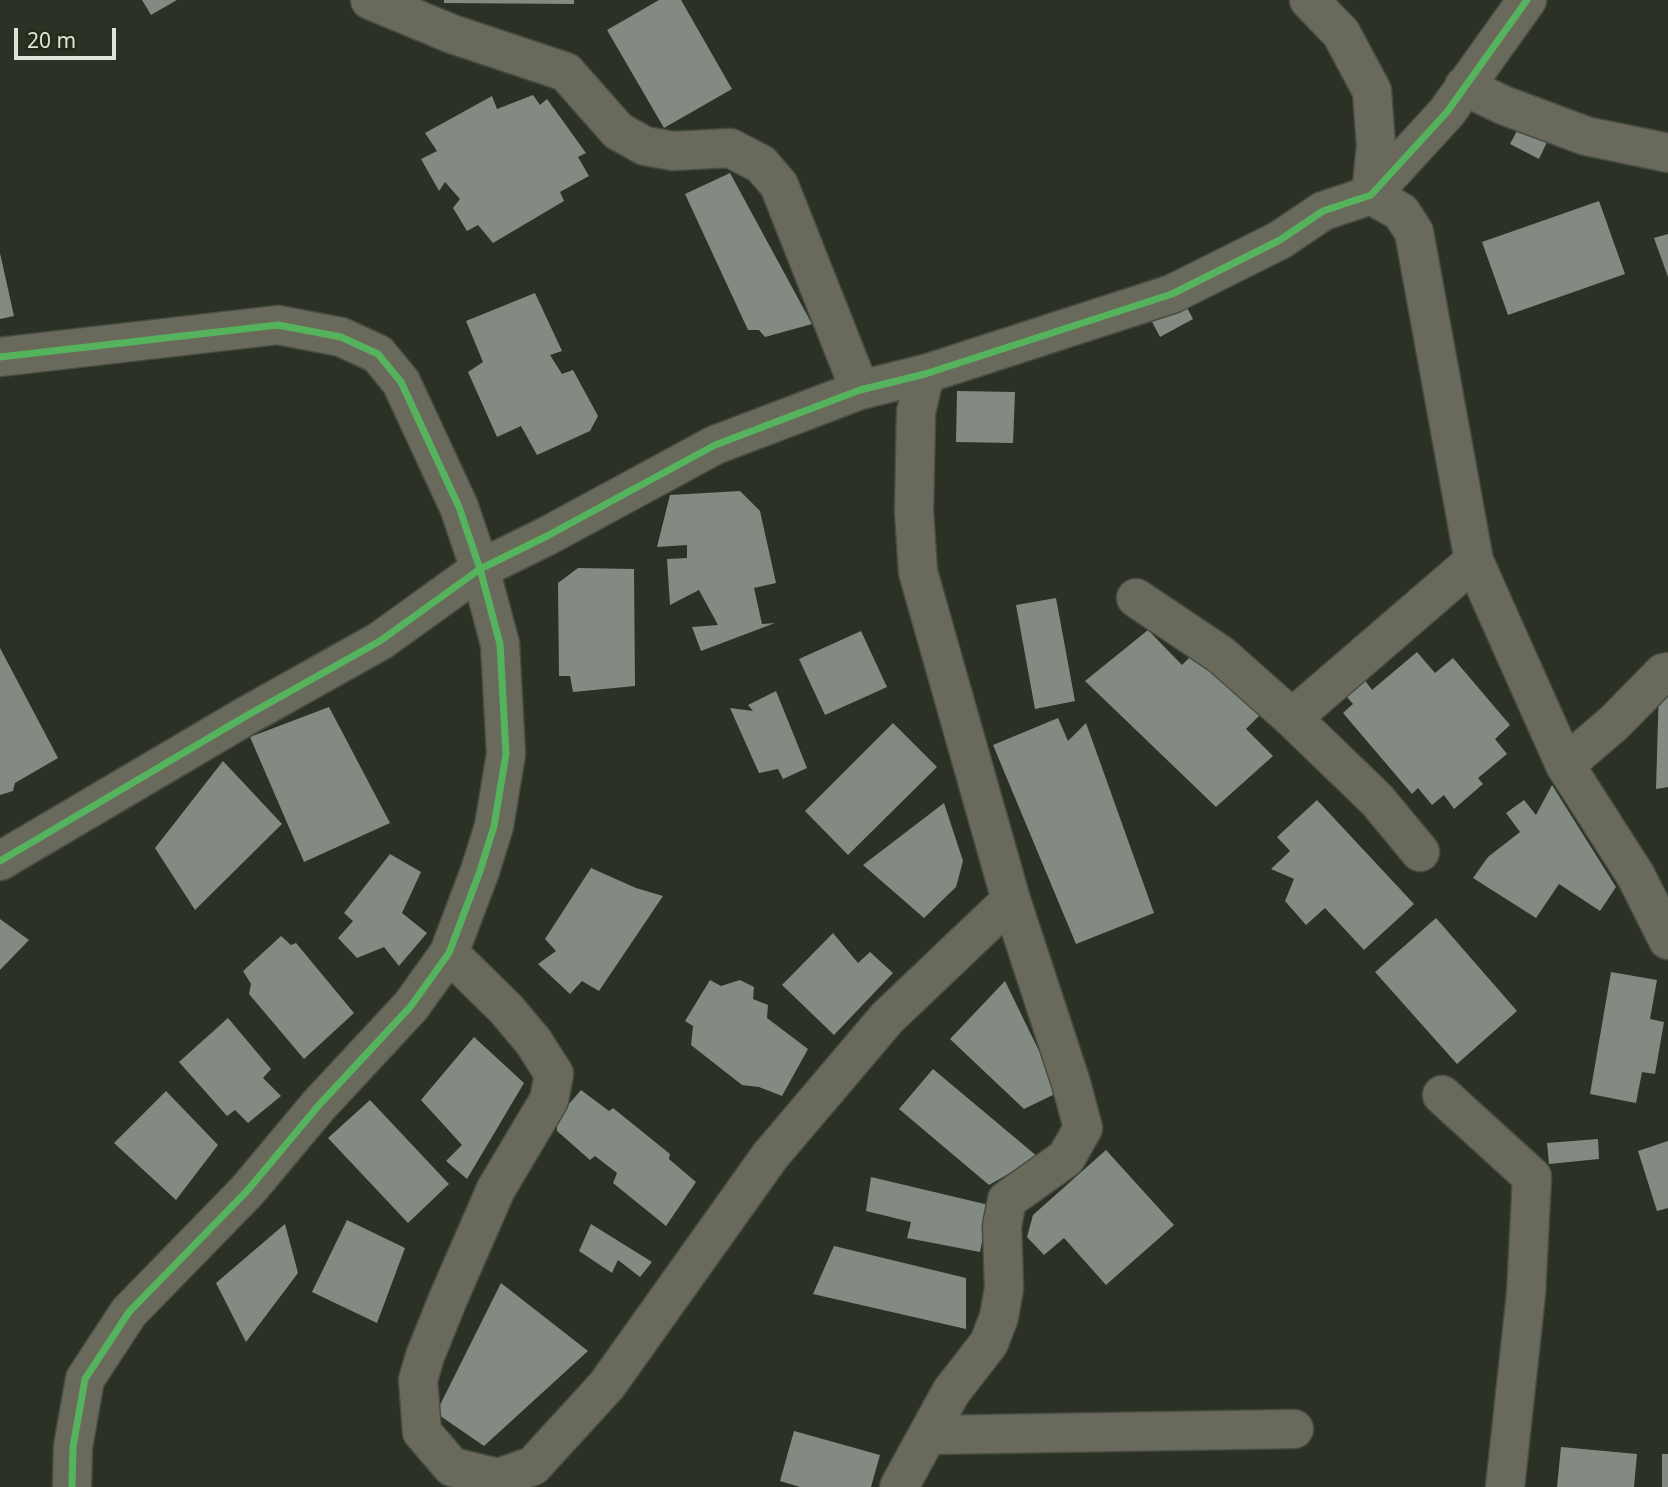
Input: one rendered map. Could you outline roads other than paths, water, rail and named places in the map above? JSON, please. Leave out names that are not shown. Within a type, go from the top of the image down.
[{"type":"street","points":[[370,0],[452,34],[566,72],[618,131],[645,146],[673,152],[730,148],[761,164],[779,185],[860,390]]},
{"type":"street","points":[[1309,0],[1341,33],[1372,91],[1376,146],[1371,195]]},
{"type":"street","points":[[0,861],[246,716],[380,641],[480,569],[715,446],[860,390],[925,374],[1172,294],[1280,240],[1323,211],[1371,195],[1447,112],[1527,0]]},
{"type":"street","points":[[1464,86],[1503,105],[1586,136],[1668,153]]},
{"type":"street","points":[[1371,195],[1401,212],[1414,232],[1474,561],[1565,765],[1636,876],[1668,940]]},
{"type":"street","points":[[0,356],[278,325],[341,337],[379,354],[401,382],[459,507],[480,569],[500,644],[506,754],[494,826],[449,953],[411,1006],[320,1105],[247,1191],[129,1312],[85,1379],[73,1447],[72,1487]]},
{"type":"street","points":[[899,1487],[951,1392],[989,1343],[999,1317],[1004,1288],[1002,1226],[1007,1200],[1066,1157],[1083,1128],[1011,900],[918,572],[914,511],[916,412],[925,374]]},
{"type":"street","points":[[1292,718],[1474,561]]},
{"type":"street","points":[[1136,598],[1221,655],[1292,718],[1377,800],[1420,852]]},
{"type":"street","points":[[1565,765],[1614,723],[1663,673],[1668,672]]},
{"type":"street","points":[[449,953],[506,1009],[533,1041],[554,1074],[549,1100],[496,1189],[448,1299],[418,1380],[422,1432],[452,1467],[498,1478],[533,1466],[607,1385],[770,1156],[887,1018],[1011,900]]},
{"type":"street","points":[[1442,1095],[1532,1177],[1526,1294],[1505,1487]]},
{"type":"street","points":[[928,1435],[1294,1429]]}]
